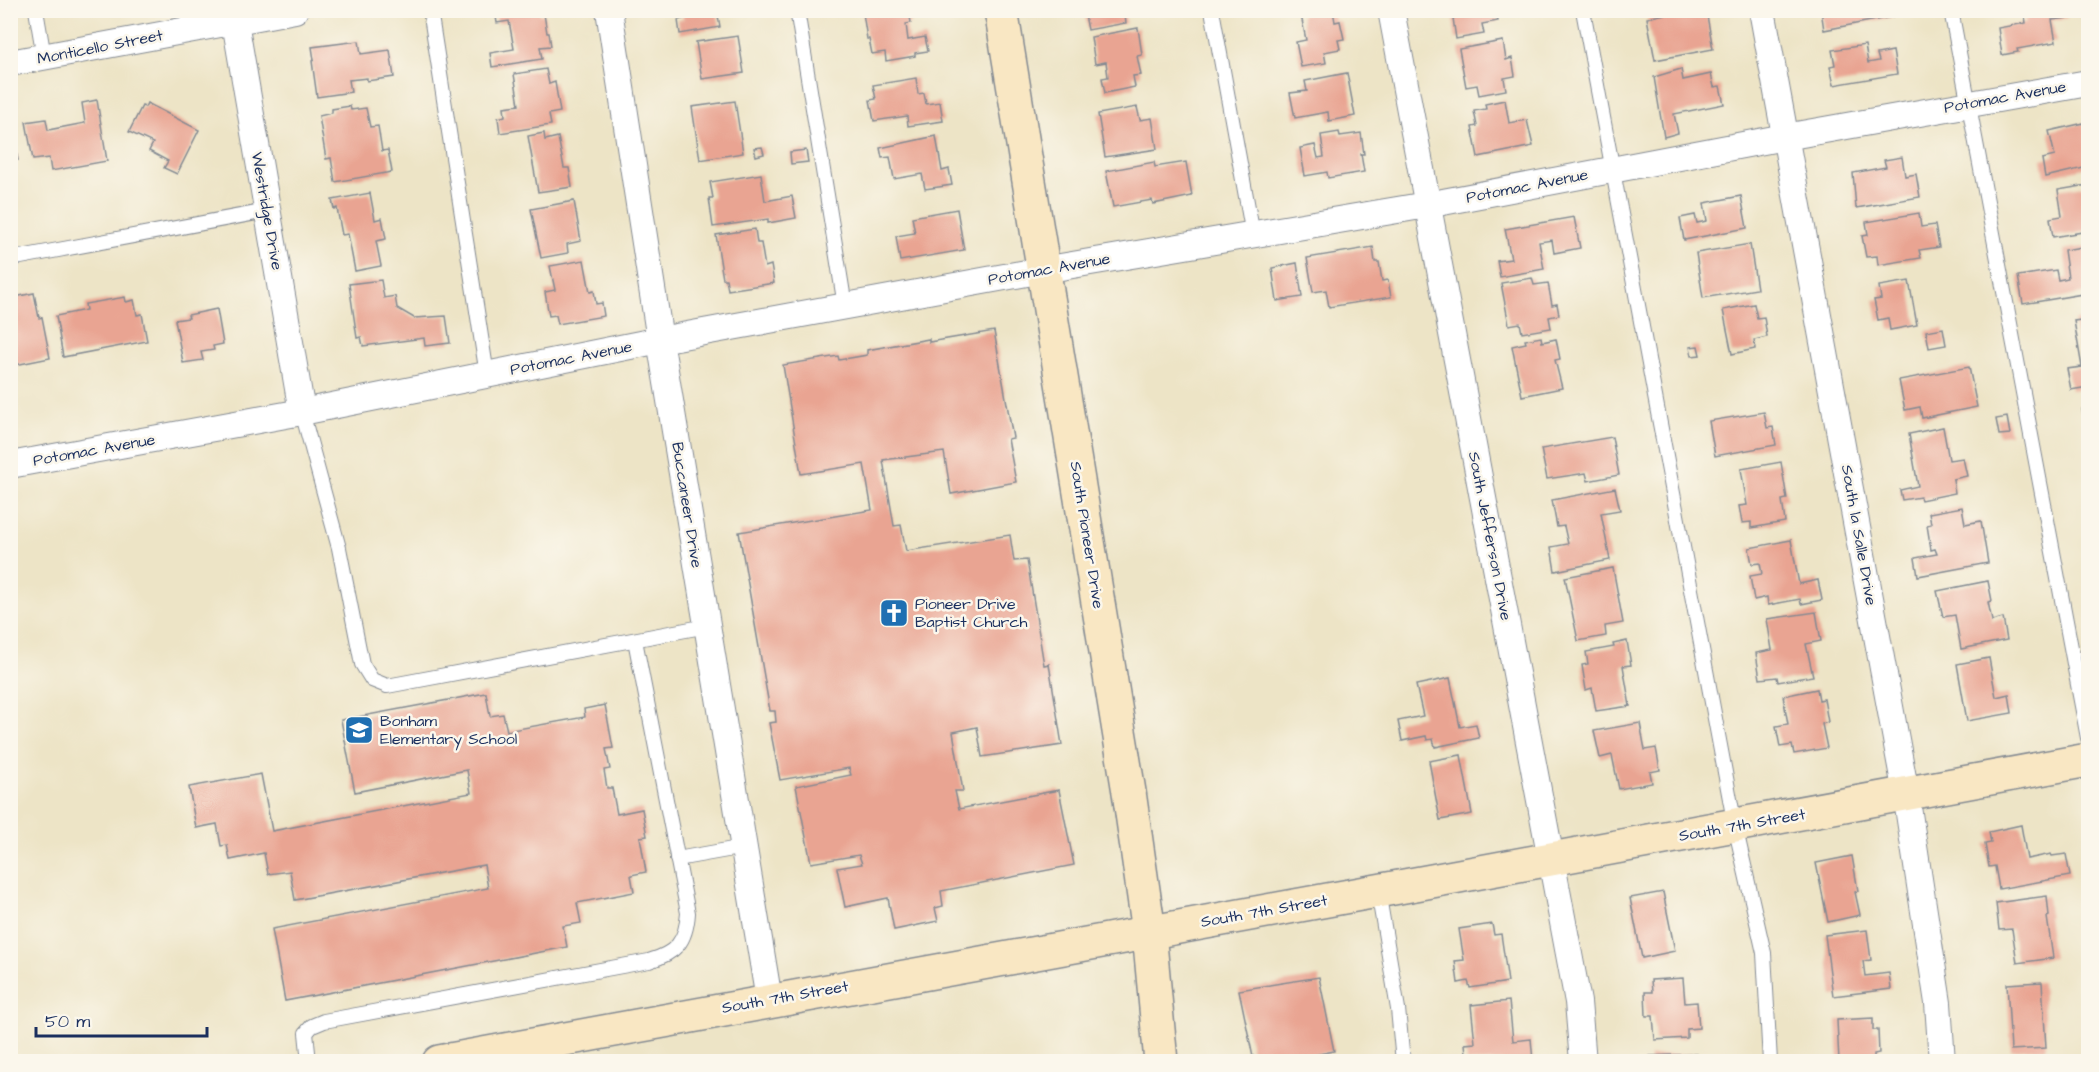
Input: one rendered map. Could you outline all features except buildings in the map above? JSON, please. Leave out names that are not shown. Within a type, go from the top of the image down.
[{"type":"main road","name":"South Pioneer Drive","points":[[1001,10],[1129,792],[1149,932],[1161,1062]]},
{"type":"main road","name":"South 7th Street","points":[[439,1062],[2088,760]]},
{"type":"street","name":"Monticello Street","points":[[10,63],[234,16],[295,10]]},
{"type":"street","name":"Buccaneer Drive","points":[[609,10],[660,340],[769,1000]]},
{"type":"street","name":"South Jefferson Drive","points":[[1391,10],[1578,1002],[1583,1062]]},
{"type":"street","name":"South la Salle Drive","points":[[1762,10],[1906,794],[1938,1003],[1942,1062]]},
{"type":"street","name":"Westridge Drive","points":[[234,16],[302,412]]},
{"type":"street","name":"Potomac Avenue","points":[[10,465],[302,412],[660,340],[1043,270],[1427,205],[2088,82]]},
{"type":"lane","points":[[36,10],[44,57]]},
{"type":"lane","points":[[430,10],[487,375]]},
{"type":"lane","points":[[797,10],[845,306]]},
{"type":"lane","points":[[1212,10],[1253,235]]},
{"type":"lane","points":[[1583,10],[1735,826],[1764,953],[1770,1062]]},
{"type":"lane","points":[[1951,10],[2088,738]]},
{"type":"lane","points":[[10,259],[267,211]]},
{"type":"lane","points":[[302,412],[339,548],[362,664],[372,680],[387,686],[707,626]]},
{"type":"lane","points":[[309,1062],[306,1033],[312,1026],[324,1021],[649,961],[665,956],[678,945],[687,929],[688,913],[635,640]]},
{"type":"lane","points":[[677,859],[744,847]]},
{"type":"lane","points":[[1378,891],[1398,1009],[1403,1062]]},
{"type":"place","name":"Pioneer Drive Baptist Church","points":[[894,613]]},
{"type":"place","name":"Bonham Elementary School","points":[[359,730]]}]
